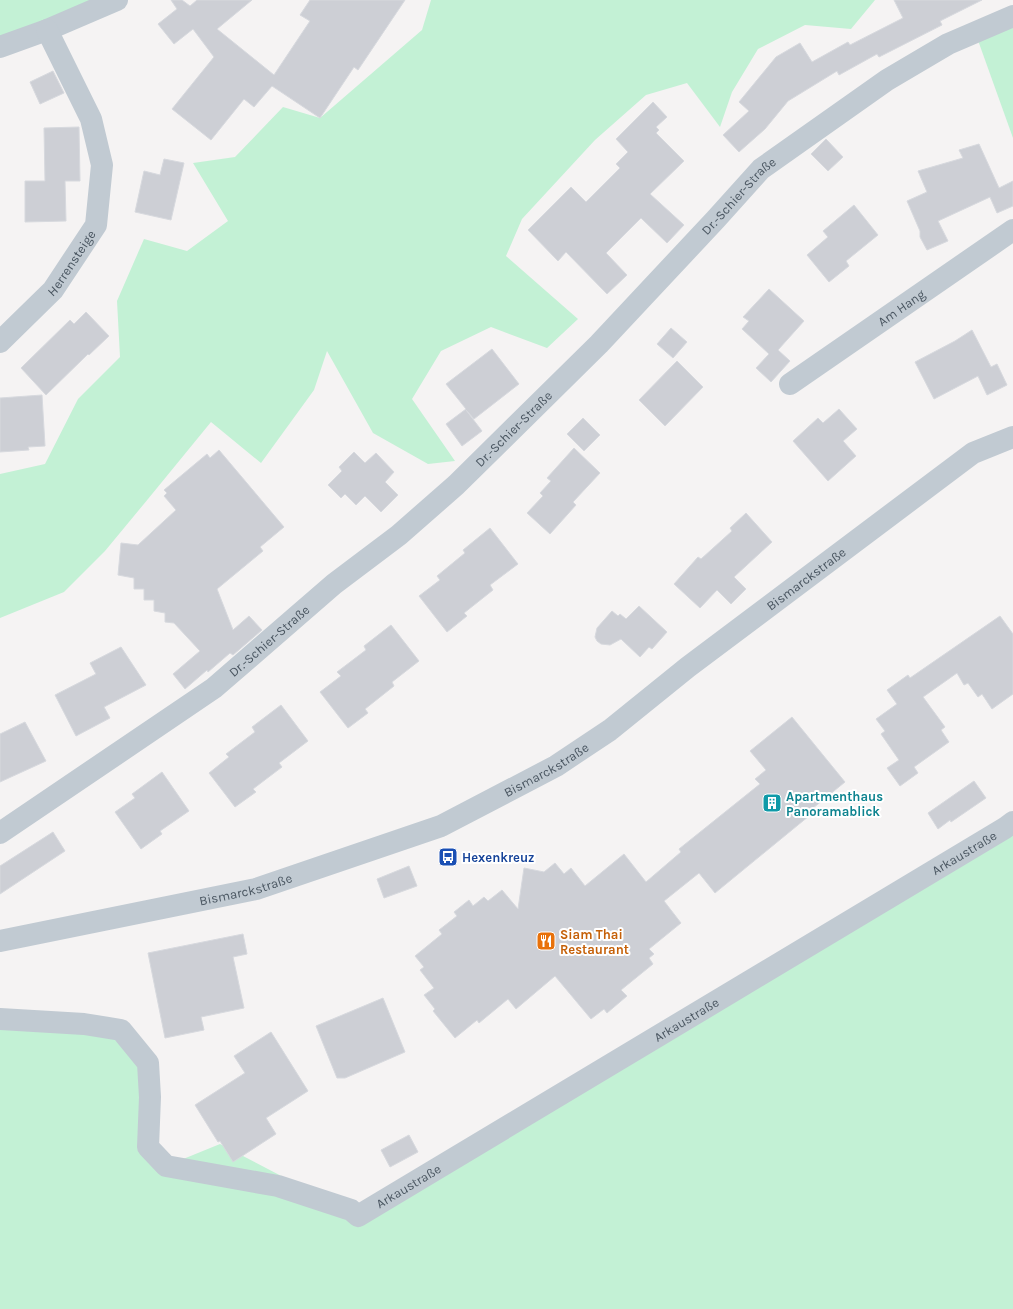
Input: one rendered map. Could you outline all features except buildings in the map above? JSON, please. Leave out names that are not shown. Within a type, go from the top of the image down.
[{"type":"street","points":[[0,47],[47,30],[117,0]]},
{"type":"street","name":"Dr.-Schier-Straße","points":[[0,834],[214,688],[334,584],[399,535],[456,484],[599,344],[716,220],[760,169],[887,80],[948,44],[1013,16]]},
{"type":"street","name":"Herrensteige","points":[[0,342],[53,290],[96,225],[102,165],[91,119],[47,30]]},
{"type":"street","name":"Am Hang","points":[[790,384],[1013,230]]},
{"type":"street","name":"Bismarckstraße","points":[[0,941],[256,889],[441,826],[556,766],[610,730],[688,668],[973,453],[1013,437]]},
{"type":"street","name":"Arkaustraße","points":[[0,1019],[84,1024],[121,1030],[148,1063],[150,1097],[148,1147],[166,1166],[278,1186],[351,1210],[358,1216],[1013,822]]},
{"type":"green space","points":[[0,0],[117,0],[0,47]]},
{"type":"green space","points":[[431,0],[875,0],[851,29],[805,25],[758,49],[732,92],[720,127],[687,83],[646,95],[595,140],[522,219],[506,256],[578,319],[547,348],[491,327],[441,351],[412,399],[455,461],[428,464],[373,433],[327,351],[314,390],[261,463],[211,422],[105,551],[64,592],[0,618],[0,474],[45,464],[78,399],[120,357],[117,301],[144,239],[187,251],[228,221],[193,163],[235,157],[283,107],[320,118],[422,30]]},
{"type":"green space","points":[[1013,16],[1013,138],[975,32]]},
{"type":"green space","points":[[1013,822],[1013,1309],[0,1309],[0,1019],[121,1030],[148,1063],[148,1147],[166,1166],[220,1144],[358,1216]]},
{"type":"place","name":"Apartmenthaus Panoramablick","points":[[772,803]]},
{"type":"place","name":"Hexenkreuz","points":[[448,857]]},
{"type":"place","name":"Siam Thai Restaurant","points":[[546,941]]}]
